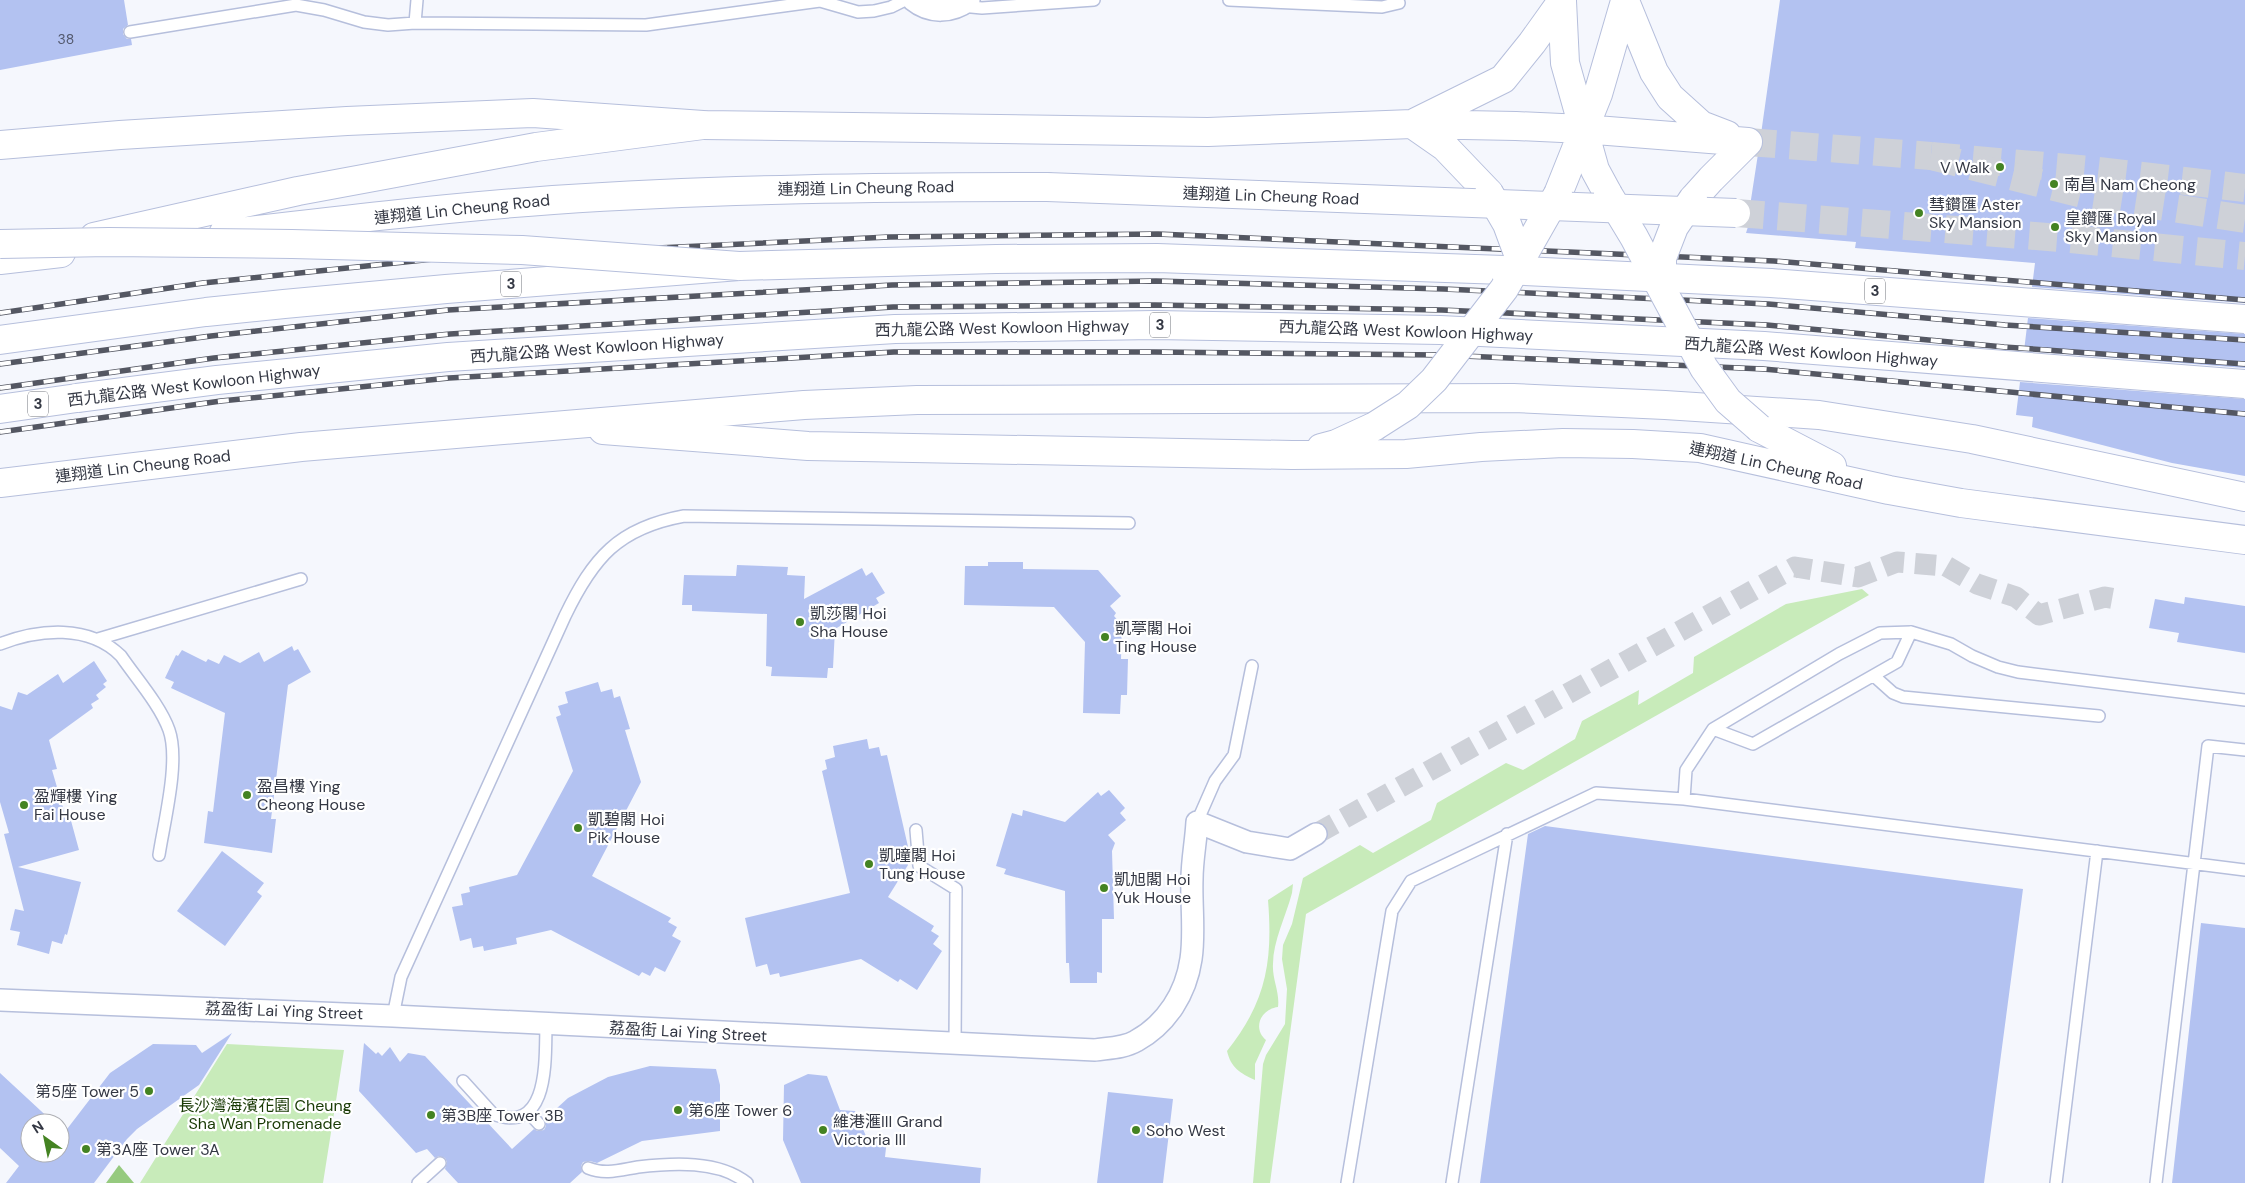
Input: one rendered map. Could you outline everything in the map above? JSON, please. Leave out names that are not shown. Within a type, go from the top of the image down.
[{"type":"main road","points":[[1412,124],[1503,79],[1562,1]]},
{"type":"main road","points":[[1562,1],[1565,63],[1595,170],[1662,287],[1704,368],[1728,401],[1759,428],[1818,460],[1889,490]]},
{"type":"main road","points":[[1292,455],[1336,444],[1375,426],[1408,405],[1434,380],[1504,289],[1558,194],[1571,165],[1611,53],[1625,1]]},
{"type":"main road","points":[[1625,1],[1654,72],[1670,96],[1701,125],[1748,142]]},
{"type":"main road","points":[[0,145],[120,135],[347,121],[533,113],[703,125],[1208,132],[1412,124],[1583,129],[1748,142]]},
{"type":"main road","points":[[1412,124],[1445,147],[1489,193],[1507,224],[1520,259]]},
{"type":"main road","points":[[0,259],[298,191],[536,147],[703,125]]},
{"type":"main road","points":[[1662,287],[1662,258],[1674,227],[1710,178],[1748,142]]},
{"type":"main road","name":"連翔道 Lin Cheung Road","points":[[0,259],[303,225],[552,200],[721,191],[870,187],[1047,187],[1736,213]]},
{"type":"main road","points":[[0,244],[109,242],[292,244],[522,250],[738,266]]},
{"type":"main road","name":"3","points":[[0,340],[236,309],[446,289],[738,266],[958,259],[1158,258],[1494,269],[1781,284],[2245,319]]},
{"type":"main road","name":"西九龍公路 West Kowloon Highway","points":[[0,409],[217,380],[448,357],[894,329],[1154,325],[1440,330],[1764,346],[2245,384]]},
{"type":"main road","name":"連翔道 Lin Cheung Road","points":[[0,483],[301,447],[804,405],[917,400],[1513,398],[1819,415],[1972,439],[2245,497]]},
{"type":"main road","name":"連翔道 Lin Cheung Road","points":[[555,426],[808,446],[1292,455],[1406,454],[1481,447],[1563,443],[1632,444],[1700,448],[1889,490],[1961,503],[2245,540]]},
{"type":"main road","points":[[0,498],[40,478]]},
{"type":"street","points":[[913,0],[920,6],[933,10],[946,10],[965,3]]},
{"type":"street","points":[[1197,822],[1247,842],[1290,849],[1316,834]]},
{"type":"street","name":"荔盈街 Lai Ying Street","points":[[0,1000],[393,1016],[546,1025],[1095,1050],[1117,1047],[1135,1041],[1156,1026],[1173,1008],[1186,982],[1192,958],[1192,877],[1197,822]]},
{"type":"lane","points":[[415,23],[417,0]]},
{"type":"lane","points":[[130,32],[296,5],[324,10],[364,22],[388,25],[415,23],[646,25],[820,1],[858,12],[874,11],[905,0]]},
{"type":"lane","points":[[965,3],[982,8],[1094,0]]},
{"type":"lane","points":[[1229,0],[1382,7],[1400,4]]},
{"type":"lane","points":[[393,1016],[401,977],[568,609],[586,575],[601,557],[619,541],[639,529],[661,520],[684,516],[1129,523]]},
{"type":"lane","points":[[98,639],[301,578]]},
{"type":"lane","points":[[0,644],[32,634],[66,632],[98,639],[121,656],[162,715],[169,729],[173,745],[173,761],[158,855]]},
{"type":"lane","points":[[1713,729],[1753,744],[1898,662],[1911,632]]},
{"type":"lane","points":[[1684,799],[1686,770],[1713,729],[1839,654],[1880,633],[1911,632],[1951,644],[1972,656],[1998,667],[2018,672],[2245,700]]},
{"type":"lane","points":[[1197,822],[1215,781],[1234,756],[1252,666]]},
{"type":"lane","points":[[1874,676],[1893,693],[1903,697],[2099,716]]},
{"type":"lane","points":[[2156,1183],[2208,746],[2245,750]]},
{"type":"lane","points":[[1347,1183],[1392,911],[1410,881],[1596,793],[1684,799],[2245,870]]},
{"type":"lane","points":[[916,830],[919,866],[956,889],[955,1044]]},
{"type":"lane","points":[[1452,1183],[1506,834]]},
{"type":"lane","points":[[2056,1183],[2097,850]]},
{"type":"lane","points":[[463,1081],[489,1117],[514,1117],[528,1112],[535,1105],[543,1086],[546,1025]]},
{"type":"lane","points":[[528,1112],[539,1124]]},
{"type":"lane","points":[[418,1183],[440,1163]]},
{"type":"lane","points":[[588,1168],[612,1172],[656,1165],[701,1166],[723,1170],[747,1183]]},
{"type":"green space","points":[[1862,589],[1869,595],[1306,914],[1270,1183],[1253,1183],[1263,1064],[1266,1055],[1285,1024],[1287,989],[1282,959],[1283,945],[1292,924],[1303,878],[1360,845],[1373,853],[1431,820],[1437,803],[1506,763],[1523,770],[1575,739],[1582,721],[1639,690],[1638,705],[1693,673],[1694,657],[1786,604]]},
{"type":"green space","points":[[1293,884],[1292,893],[1277,937],[1274,955],[1273,970],[1278,1007],[1267,1011],[1260,1020],[1260,1030],[1266,1040],[1255,1064],[1255,1080],[1234,1066],[1227,1051],[1251,1015],[1264,980],[1268,962],[1269,943],[1268,900]]},
{"type":"green space","name":"長沙灣海濱花園 Cheung Sha Wan Promenade","points":[[227,1044],[344,1050],[323,1183],[140,1183]]},
{"type":"shaded area","points":[[119,1165],[134,1183],[106,1183]]},
{"type":"building","points":[[0,0],[124,0],[128,25],[123,29],[123,34],[127,39],[131,39],[132,45],[0,70]]},
{"type":"building","name":"V Walk","points":[[1780,0],[2245,0],[2245,303],[2032,287],[2035,263],[1855,248],[1856,242],[1746,233],[1752,214],[1750,206],[1758,154],[1763,144],[1761,134]]},
{"type":"building","points":[[2028,318],[2245,334],[2245,368],[2024,351]]},
{"type":"building","points":[[2020,382],[2245,399],[2245,476],[2172,463],[2032,427],[2033,417],[2016,415]]},
{"type":"building","name":"凱葶閣 Hoi Ting House","points":[[988,562],[1023,562],[1023,569],[1098,570],[1121,596],[1110,606],[1116,613],[1114,616],[1122,625],[1121,659],[1128,659],[1127,695],[1121,695],[1120,714],[1083,713],[1085,642],[1054,607],[964,605],[965,566],[988,566]]},
{"type":"building","name":"凱莎閣 Hoi Sha House","points":[[737,565],[788,567],[787,575],[805,576],[804,599],[862,568],[866,576],[872,572],[885,593],[876,598],[879,603],[835,629],[833,668],[828,668],[827,678],[771,676],[772,667],[766,666],[767,614],[692,611],[692,605],[682,605],[684,575],[736,576]]},
{"type":"building","points":[[2185,597],[2245,606],[2245,653],[2177,642],[2179,633],[2149,628],[2155,599],[2184,604]]},
{"type":"building","name":"盈昌樓 Ying Cheong House","points":[[292,646],[294,651],[298,649],[311,672],[288,685],[271,819],[276,819],[272,853],[204,843],[208,811],[213,812],[225,713],[171,688],[174,682],[165,678],[176,655],[178,656],[182,650],[206,662],[208,659],[219,664],[224,655],[240,663],[259,652],[264,662]]},
{"type":"building","name":"盈輝樓 Ying Fai House","points":[[94,661],[107,681],[103,684],[106,687],[96,695],[99,699],[91,704],[93,708],[49,740],[57,769],[52,770],[66,818],[70,817],[79,850],[18,867],[81,882],[67,935],[65,934],[62,944],[52,941],[49,954],[17,945],[20,932],[10,930],[15,909],[24,911],[4,834],[9,833],[0,802],[0,706],[12,710],[18,692],[27,695],[58,674],[63,683]]},
{"type":"building","name":"凱碧閣 Hoi Pik House","points":[[598,682],[601,692],[612,689],[614,698],[620,696],[630,729],[625,730],[641,782],[592,876],[671,918],[668,922],[677,927],[672,936],[681,941],[665,972],[655,967],[650,976],[642,972],[639,976],[551,930],[516,938],[517,944],[484,951],[483,946],[473,948],[471,938],[460,941],[452,907],[463,905],[461,894],[470,892],[469,887],[517,875],[573,771],[556,717],[561,715],[558,706],[568,703],[565,692]]},
{"type":"building","name":"凱曈閣 Hoi Tung House","points":[[867,739],[869,749],[879,747],[881,756],[887,755],[909,851],[904,852],[908,865],[888,897],[934,926],[931,931],[939,936],[933,944],[942,951],[917,990],[900,979],[898,982],[861,959],[780,977],[779,973],[770,975],[767,964],[756,967],[745,918],[850,893],[822,771],[827,769],[825,760],[835,757],[833,746]]},
{"type":"building","name":"凱旭閣 Hoi Yuk House","points":[[1109,790],[1125,808],[1120,813],[1126,820],[1108,835],[1115,843],[1112,851],[1114,919],[1102,919],[1102,973],[1097,972],[1097,983],[1070,983],[1069,963],[1066,963],[1065,891],[1004,874],[1006,869],[996,866],[1012,813],[1022,816],[1023,810],[1065,822],[1098,792],[1101,796]]},
{"type":"building","points":[[1545,826],[2023,889],[1984,1183],[1480,1183],[1528,834]]},
{"type":"building","points":[[222,851],[264,883],[257,892],[262,896],[225,946],[177,911]]},
{"type":"building","points":[[2201,923],[2245,928],[2245,1183],[2172,1183]]},
{"type":"building","points":[[232,1033],[199,1085],[137,1129],[127,1139],[94,1183],[6,1183],[19,1166],[0,1148],[0,1073],[43,1113],[20,1113],[20,1163],[70,1163],[70,1125],[110,1073],[153,1044],[196,1045],[202,1053]]},
{"type":"building","points":[[364,1043],[376,1054],[378,1052],[382,1056],[390,1047],[400,1062],[408,1053],[425,1056],[512,1149],[534,1129],[537,1131],[544,1130],[546,1126],[545,1119],[568,1098],[608,1077],[650,1066],[716,1069],[720,1085],[720,1131],[642,1141],[597,1163],[583,1162],[581,1166],[582,1172],[570,1183],[458,1183],[445,1169],[447,1162],[445,1158],[439,1156],[435,1158],[427,1149],[416,1153],[359,1091]]},
{"type":"building","name":"維港滙III Grand Victoria III","points":[[808,1074],[827,1076],[840,1110],[855,1111],[866,1136],[887,1139],[885,1157],[981,1168],[980,1183],[801,1183],[783,1140],[784,1085]]},
{"type":"building","name":"Soho West","points":[[1108,1092],[1173,1099],[1163,1183],[1097,1183]]},
{"type":"tunnel","points":[[1748,142],[1931,156]]},
{"type":"tunnel","points":[[1931,156],[2091,170],[2245,188]]},
{"type":"tunnel","points":[[1931,156],[2087,195],[2245,219]]},
{"type":"tunnel","points":[[1736,213],[2061,238],[2245,256]]},
{"type":"tunnel","points":[[1316,834],[1795,567],[1858,577],[1897,562],[1946,566],[1977,584],[2016,597],[2039,615],[2105,597],[2116,599]]},
{"type":"railway","points":[[0,313],[203,283],[443,258],[889,237],[1158,234],[1774,261],[2245,300]]},
{"type":"railway","points":[[0,364],[211,336],[448,310],[892,285],[1156,281],[1444,289],[1768,304],[2005,325],[2245,340]]},
{"type":"railway","points":[[0,388],[214,358],[450,334],[893,307],[1155,305],[1442,310],[1767,325],[2004,347],[2245,364]]},
{"type":"railway","points":[[0,432],[221,401],[449,378],[894,352],[1441,355],[1763,369],[2245,414]]},
{"type":"place","name":"V Walk","points":[[2000,167]]},
{"type":"place","name":"南昌 Nam Cheong","points":[[2054,184]]},
{"type":"place","name":"彗鑽匯 Aster Sky Mansion","points":[[1919,213]]},
{"type":"place","name":"皇鑽匯 Royal Sky Mansion","points":[[2055,227]]},
{"type":"place","name":"凱莎閣 Hoi Sha House","points":[[800,622]]},
{"type":"place","name":"凱葶閣 Hoi Ting House","points":[[1105,637]]},
{"type":"place","name":"盈昌樓 Ying Cheong House","points":[[247,795]]},
{"type":"place","name":"盈輝樓 Ying Fai House","points":[[24,805]]},
{"type":"place","name":"凱碧閣 Hoi Pik House","points":[[578,828]]},
{"type":"place","name":"凱曈閣 Hoi Tung House","points":[[869,864]]},
{"type":"place","name":"凱旭閣 Hoi Yuk House","points":[[1104,888]]},
{"type":"place","name":"第5座 Tower 5","points":[[149,1091]]},
{"type":"place","name":"第6座 Tower 6","points":[[678,1110]]},
{"type":"place","name":"第3B座 Tower 3B","points":[[431,1115]]},
{"type":"place","name":"維港滙III Grand Victoria III","points":[[823,1130]]},
{"type":"place","name":"Soho West","points":[[1136,1130]]},
{"type":"place","name":"第3A座 Tower 3A","points":[[86,1149]]}]
